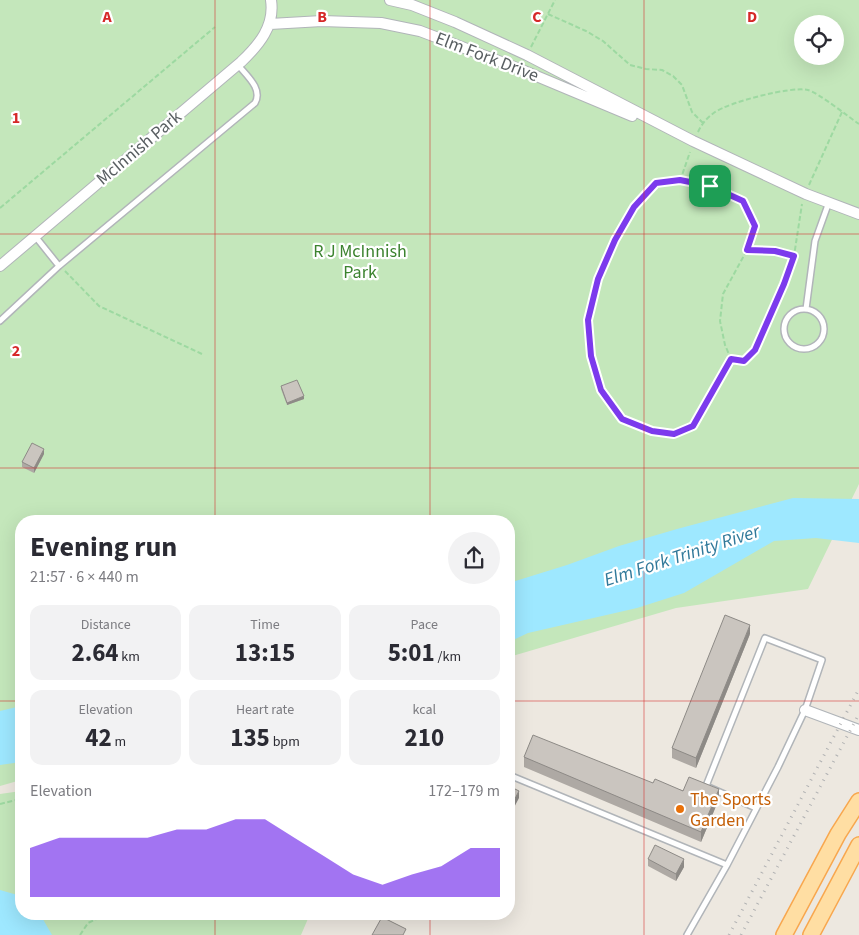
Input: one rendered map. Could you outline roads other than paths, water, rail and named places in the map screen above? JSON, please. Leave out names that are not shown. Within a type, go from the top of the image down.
[{"type":"main road","points":[[784,935],[838,834],[859,801]]},
{"type":"main road","points":[[811,935],[859,845]]},
{"type":"street","points":[[270,24],[271,0]]},
{"type":"street","name":"Elm Fork Drive","points":[[390,0],[421,8],[527,55],[693,141],[806,194],[859,214]]},
{"type":"street","name":"Elm Fork Drive","points":[[270,24],[322,21],[381,23],[420,31],[522,70],[693,141]]},
{"type":"street","name":"McInnish Park","points":[[0,266],[238,65],[258,45],[270,24]]},
{"type":"street","points":[[805,710],[859,730]]},
{"type":"lane","points":[[0,321],[59,266],[254,103],[258,97],[257,89],[238,65]]},
{"type":"lane","points":[[806,309],[812,252],[829,202]]},
{"type":"lane","points":[[34,236],[59,266]]},
{"type":"lane","points":[[806,309],[816,312],[821,317],[824,329],[823,336],[816,345],[798,348],[788,340],[785,327],[790,314],[796,310],[806,309]]},
{"type":"lane","points":[[687,935],[727,865],[756,808],[805,710],[822,660],[765,638],[706,786],[756,808]]},
{"type":"lane","points":[[515,777],[727,865]]},
{"type":"water","name":"Elm Fork Trinity River","points":[[793,498],[859,499],[859,543],[816,538],[774,541],[684,593],[637,608],[528,633],[515,639],[515,581],[619,546]]},
{"type":"water","points":[[15,707],[15,763],[0,765],[0,711]]},
{"type":"water","points":[[0,890],[15,894],[15,920],[43,920],[52,935],[0,935]]},
{"type":"railway","points":[[729,935],[859,689]]},
{"type":"railway","points":[[741,935],[859,714]]},
{"type":"place","name":"The Sports Garden","points":[[680,809]]},
{"type":"park label","name":"R J McInnish Park","points":[[360,261]]}]
